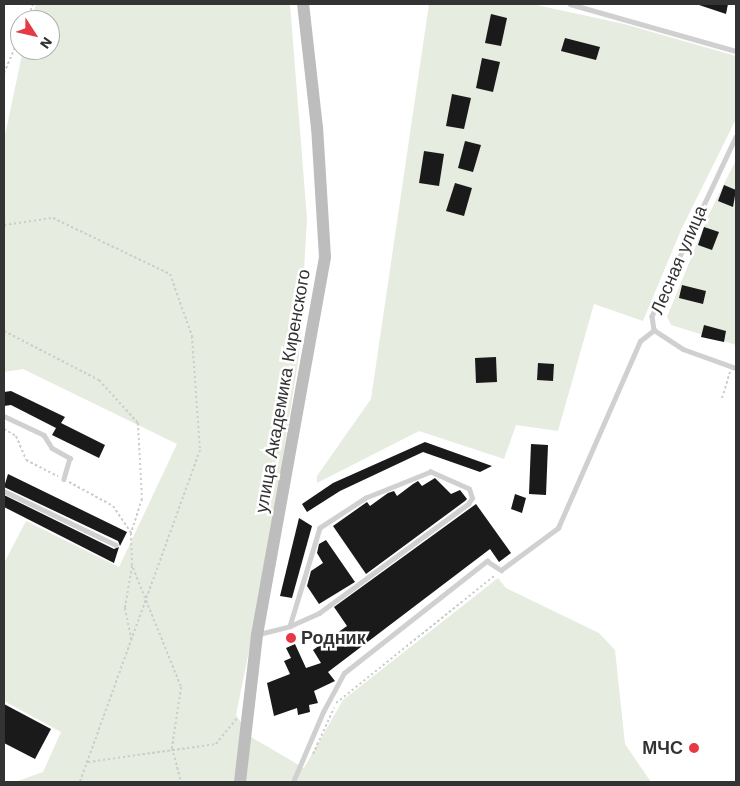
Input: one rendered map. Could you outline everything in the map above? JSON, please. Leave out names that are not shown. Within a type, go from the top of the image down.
[{"type":"main road","name":"улица Академика Киренского","points":[[240,782],[257,635],[325,257],[317,128],[303,4]]},
{"type":"lane","points":[[570,4],[736,52]]},
{"type":"lane","name":"Лесная улица","points":[[734,367],[683,349],[654,330],[652,316],[672,269],[736,136]]},
{"type":"lane","points":[[293,782],[323,712],[344,673],[487,561],[501,570],[558,528],[640,341],[654,330]]},
{"type":"lane","points":[[4,416],[44,435],[52,448],[70,458],[64,480]]},
{"type":"lane","points":[[257,635],[290,626],[319,613],[468,504],[472,498],[469,489],[431,472],[366,498],[320,528],[290,626]]},
{"type":"lane","points":[[4,491],[116,545]]},
{"type":"path","points":[[4,73],[10,59]]},
{"type":"path","points":[[4,225],[53,218],[170,274],[192,336],[200,450],[80,782]]},
{"type":"path","points":[[4,330],[99,380],[138,423],[142,499],[130,533],[132,566],[125,608],[132,641]]},
{"type":"path","points":[[722,398],[734,367]]},
{"type":"path","points":[[132,566],[181,687],[173,752],[181,782]]},
{"type":"path","points":[[312,756],[336,703],[501,570]]},
{"type":"path","points":[[88,762],[173,752],[216,744],[248,704]]},
{"type":"shaded area","points":[[36,4],[290,4],[307,219],[299,356],[262,586],[236,715],[251,737],[304,768],[343,700],[498,578],[506,588],[599,633],[615,650],[625,744],[651,782],[15,782],[43,772],[61,732],[4,701],[4,563],[26,521],[119,567],[177,444],[23,369],[4,372],[4,140],[21,60],[60,60],[60,10],[34,10]]},
{"type":"shaded area","points":[[429,4],[532,4],[624,24],[736,56],[736,119],[681,230],[643,321],[594,304],[558,431],[516,425],[504,459],[419,431],[317,483],[317,476],[371,399]]},
{"type":"shaded area","points":[[736,160],[736,345],[671,325],[667,317],[709,214]]},
{"type":"building","points":[[696,4],[728,4],[726,14]]},
{"type":"building","points":[[491,14],[507,18],[501,46],[485,43]]},
{"type":"building","points":[[565,38],[600,47],[596,60],[561,51]]},
{"type":"building","points":[[482,58],[500,62],[493,92],[476,88]]},
{"type":"building","points":[[452,94],[471,98],[464,129],[446,126]]},
{"type":"building","points":[[465,141],[481,145],[473,172],[458,168]]},
{"type":"building","points":[[424,151],[444,154],[439,186],[419,183]]},
{"type":"building","points":[[455,183],[472,188],[464,216],[446,211]]},
{"type":"building","points":[[724,185],[736,190],[733,207],[718,201]]},
{"type":"building","points":[[704,227],[719,232],[712,250],[698,245]]},
{"type":"building","points":[[682,285],[706,291],[703,304],[679,298]]},
{"type":"building","points":[[704,325],[726,331],[724,342],[701,337]]},
{"type":"building","points":[[496,357],[497,382],[476,383],[475,358]]},
{"type":"building","points":[[538,363],[554,364],[553,381],[537,380]]},
{"type":"building","points":[[11,391],[65,417],[61,423],[105,445],[99,458],[52,435],[56,428],[11,405],[4,406],[4,392]]},
{"type":"building","points":[[425,442],[492,466],[480,472],[423,452],[340,491],[307,512],[302,504],[333,483]]},
{"type":"building","points":[[531,444],[548,445],[546,495],[529,494]]},
{"type":"building","points":[[8,474],[127,532],[120,546],[118,541],[4,487]]},
{"type":"building","points":[[435,478],[451,494],[460,490],[467,499],[366,574],[333,526],[367,502],[370,506],[388,493],[394,491],[397,496],[418,481],[422,486]]},
{"type":"building","points":[[515,494],[526,498],[522,513],[511,509]]},
{"type":"building","points":[[4,495],[114,549],[119,547],[114,563],[4,507]]},
{"type":"building","points":[[476,504],[511,553],[499,562],[490,549],[328,672],[335,681],[314,691],[318,703],[309,705],[310,712],[298,715],[297,708],[274,716],[267,683],[290,674],[284,661],[291,658],[286,648],[295,644],[306,668],[321,663],[313,650],[347,626],[334,607]]},
{"type":"building","points":[[299,518],[312,526],[292,598],[280,596]]},
{"type":"building","points":[[326,540],[355,582],[319,604],[307,586],[311,571],[323,563],[317,553],[319,544]]},
{"type":"building","points":[[4,704],[51,729],[35,759],[4,743]]},
{"type":"place","name":"Родник","points":[[291,638]]},
{"type":"place","name":"МЧС","points":[[694,748]]}]
